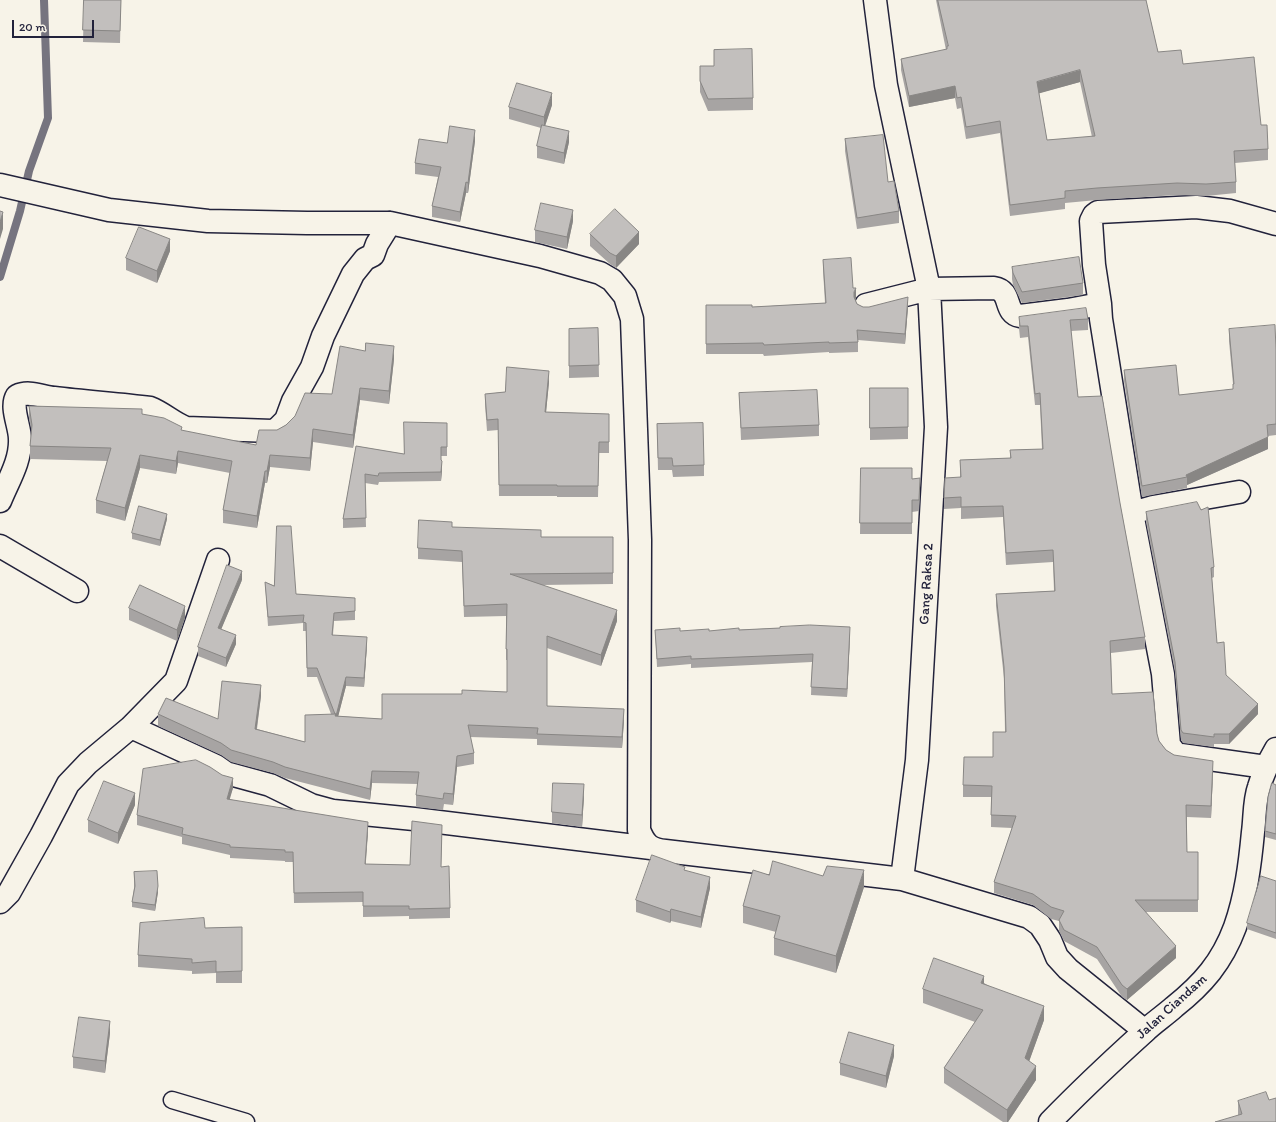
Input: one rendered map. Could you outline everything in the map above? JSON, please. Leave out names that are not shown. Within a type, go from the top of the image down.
[{"type":"street","name":"Gang Raksa 2","points":[[875,0],[888,93],[929,288],[936,427],[917,760],[902,879]]},
{"type":"street","points":[[0,185],[109,210],[208,221],[307,224],[390,223],[540,256],[600,273],[612,280],[625,296],[632,319],[640,540],[640,830],[644,841],[651,848]]},
{"type":"street","points":[[1271,758],[1181,755],[1176,754],[1169,745],[1162,674],[1132,513],[1102,327],[1094,265],[1091,221],[1094,215],[1098,212],[1196,206],[1230,211],[1276,224]]},
{"type":"street","points":[[0,501],[14,470],[19,454],[20,438],[15,402],[17,396],[20,394],[34,394],[51,398],[150,408],[160,411],[176,424],[186,428],[272,431],[277,429],[286,420],[293,401],[312,367],[323,336],[353,274],[365,259],[372,255],[390,223]]},
{"type":"street","points":[[866,305],[929,288],[998,289],[1004,292],[1011,310],[1016,315],[1020,316],[1100,304]]},
{"type":"street","points":[[1132,513],[1153,506],[1239,492]]},
{"type":"street","points":[[0,546],[77,591]]},
{"type":"street","points":[[0,902],[9,893],[68,784],[88,763],[131,727],[176,681],[218,560]]},
{"type":"street","points":[[131,727],[216,766],[226,773],[270,785],[311,805],[333,811],[422,820],[902,879],[1029,917],[1040,925],[1050,940],[1057,957],[1068,969],[1145,1030]]},
{"type":"street","name":"Jalan Ciandam","points":[[1050,1122],[1145,1030],[1175,1007],[1214,970],[1226,949],[1242,905],[1251,853],[1258,788],[1271,758]]},
{"type":"lane","points":[[172,1100],[246,1122]]},
{"type":"building","points":[[84,0],[121,0],[120,31],[83,30]]},
{"type":"building","points":[[938,0],[1146,0],[1158,52],[1181,50],[1183,64],[1254,57],[1261,125],[1267,125],[1268,149],[1234,151],[1236,182],[1206,184],[1177,183],[1065,191],[1065,198],[1010,205],[1000,121],[966,127],[961,97],[957,98],[955,86],[909,96],[901,59],[947,49],[948,46]],"holes":[[[1080,70],[1095,136],[1047,140],[1037,82]]]},
{"type":"building","points":[[752,49],[753,98],[708,99],[700,81],[700,66],[714,66],[714,50]]},
{"type":"building","points":[[517,83],[552,93],[544,117],[509,107]]},
{"type":"building","points":[[542,125],[569,131],[564,153],[537,146]]},
{"type":"building","points":[[450,126],[475,130],[468,183],[466,182],[460,212],[432,206],[441,167],[415,163],[419,139],[447,143]]},
{"type":"building","points":[[883,135],[888,182],[894,181],[899,211],[857,218],[845,139]]},
{"type":"building","points":[[541,203],[573,210],[567,237],[535,230]]},
{"type":"building","points":[[615,209],[639,232],[616,256],[610,253],[590,234]]},
{"type":"building","points":[[0,211],[3,212],[0,222]]},
{"type":"building","points":[[139,227],[170,239],[157,271],[126,258]]},
{"type":"building","points":[[1079,257],[1083,283],[1022,292],[1013,273],[1012,267]]},
{"type":"building","points":[[851,258],[853,288],[856,288],[854,297],[857,304],[863,307],[869,307],[908,297],[905,334],[857,330],[858,342],[764,345],[763,343],[706,344],[706,305],[752,305],[752,307],[826,303],[823,260]]},
{"type":"building","points":[[1086,308],[1088,319],[1070,320],[1078,397],[1102,396],[1145,637],[1110,641],[1112,694],[1153,692],[1157,734],[1159,741],[1166,750],[1174,755],[1213,761],[1211,806],[1186,805],[1187,852],[1198,852],[1198,900],[1135,900],[1176,946],[1127,989],[1122,985],[1097,947],[1064,930],[1059,920],[1064,911],[1051,907],[1033,894],[994,882],[1016,816],[991,815],[992,786],[963,785],[964,757],[993,757],[993,732],[1006,732],[1004,667],[996,594],[1055,591],[1053,550],[1006,553],[1003,506],[961,507],[961,497],[944,498],[945,478],[961,477],[960,460],[1011,458],[1010,450],[1043,449],[1040,393],[1035,394],[1028,326],[1020,326],[1019,317]]},
{"type":"building","points":[[1275,325],[1276,424],[1267,425],[1268,437],[1186,475],[1187,477],[1142,486],[1124,370],[1176,365],[1179,395],[1233,389],[1234,384],[1229,329]]},
{"type":"building","points":[[598,328],[599,365],[569,366],[569,329]]},
{"type":"building","points":[[366,343],[394,346],[389,391],[360,388],[353,435],[313,429],[310,458],[270,455],[267,471],[265,471],[257,516],[223,510],[232,461],[178,451],[176,461],[140,455],[125,508],[96,500],[111,448],[30,446],[32,425],[29,406],[142,409],[142,414],[164,418],[182,427],[181,430],[256,445],[259,430],[277,430],[286,425],[295,416],[305,393],[332,394],[340,346],[365,351]]},
{"type":"building","points":[[507,367],[549,371],[545,412],[609,414],[609,442],[599,442],[598,486],[499,485],[498,419],[487,420],[485,394],[505,392]]},
{"type":"building","points":[[870,388],[908,388],[908,427],[870,428]]},
{"type":"building","points":[[817,390],[819,425],[741,428],[739,393]]},
{"type":"building","points":[[404,422],[447,423],[447,447],[441,447],[441,472],[379,473],[378,476],[365,474],[366,518],[343,519],[356,446],[404,454]]},
{"type":"building","points":[[703,423],[704,465],[673,466],[672,458],[658,458],[657,424]]},
{"type":"building","points":[[861,468],[912,468],[912,479],[920,478],[919,500],[912,500],[912,523],[860,523]]},
{"type":"building","points":[[1197,502],[1201,510],[1208,507],[1214,567],[1211,568],[1217,643],[1224,642],[1226,675],[1258,704],[1229,734],[1214,734],[1214,737],[1183,733],[1181,730],[1175,662],[1146,512]]},
{"type":"building","points":[[139,506],[167,514],[160,540],[132,533]]},
{"type":"building","points":[[419,520],[452,522],[452,527],[541,530],[541,537],[613,537],[613,573],[510,574],[617,610],[601,655],[547,636],[547,706],[624,709],[622,737],[537,734],[538,728],[468,725],[474,753],[457,756],[453,794],[444,793],[443,799],[416,795],[419,772],[372,771],[370,789],[285,767],[231,750],[221,743],[158,714],[166,698],[218,719],[222,681],[261,685],[255,729],[305,742],[305,715],[336,714],[335,716],[382,719],[382,694],[462,694],[462,690],[507,692],[507,604],[464,606],[462,551],[418,548]]},
{"type":"building","points":[[277,526],[291,526],[296,594],[355,598],[355,611],[334,613],[332,635],[367,637],[364,678],[346,677],[336,716],[317,668],[307,668],[306,623],[303,622],[304,615],[268,617],[265,582],[274,586]]},
{"type":"building","points":[[227,565],[242,571],[218,628],[236,635],[226,658],[198,647]]},
{"type":"building","points":[[140,585],[185,606],[177,630],[129,608]]},
{"type":"building","points":[[810,625],[850,627],[847,689],[811,687],[813,654],[691,659],[691,656],[657,659],[655,630],[680,628],[680,631],[709,629],[709,631],[739,628],[739,630],[780,628]]},
{"type":"building","points":[[196,760],[222,775],[233,778],[227,799],[368,822],[365,864],[410,865],[412,821],[442,825],[441,867],[449,866],[450,908],[409,909],[409,906],[363,906],[363,892],[294,893],[293,852],[285,852],[285,850],[230,847],[230,845],[182,834],[183,828],[137,815],[143,769]]},
{"type":"building","points":[[104,781],[135,793],[118,833],[88,820]]},
{"type":"building","points":[[553,783],[584,784],[582,815],[552,812]]},
{"type":"building","points":[[1272,783],[1276,785],[1276,834],[1265,831],[1268,797]]},
{"type":"building","points":[[652,855],[685,867],[684,870],[710,877],[701,917],[671,909],[670,912],[636,900]]},
{"type":"building","points":[[773,861],[823,876],[827,866],[864,870],[836,956],[774,938],[780,916],[743,906],[753,870],[769,875]]},
{"type":"building","points":[[157,871],[158,886],[155,905],[132,902],[135,886],[134,872]]},
{"type":"building","points":[[1261,876],[1276,881],[1276,933],[1247,923]]},
{"type":"building","points":[[204,918],[205,928],[242,927],[242,971],[216,972],[216,961],[192,963],[192,959],[138,955],[140,923]]},
{"type":"building","points":[[934,958],[984,976],[981,983],[1044,1006],[1025,1058],[1036,1066],[1007,1110],[944,1068],[983,1010],[923,989]]},
{"type":"building","points":[[79,1017],[110,1021],[105,1061],[73,1057]]},
{"type":"building","points":[[849,1032],[894,1045],[886,1076],[840,1063]]},
{"type":"building","points":[[1266,1092],[1269,1100],[1276,1098],[1276,1122],[1215,1122],[1242,1114],[1238,1101]]},
{"type":"waterway","points":[[0,277],[20,211],[29,171],[48,118],[44,0]]}]
